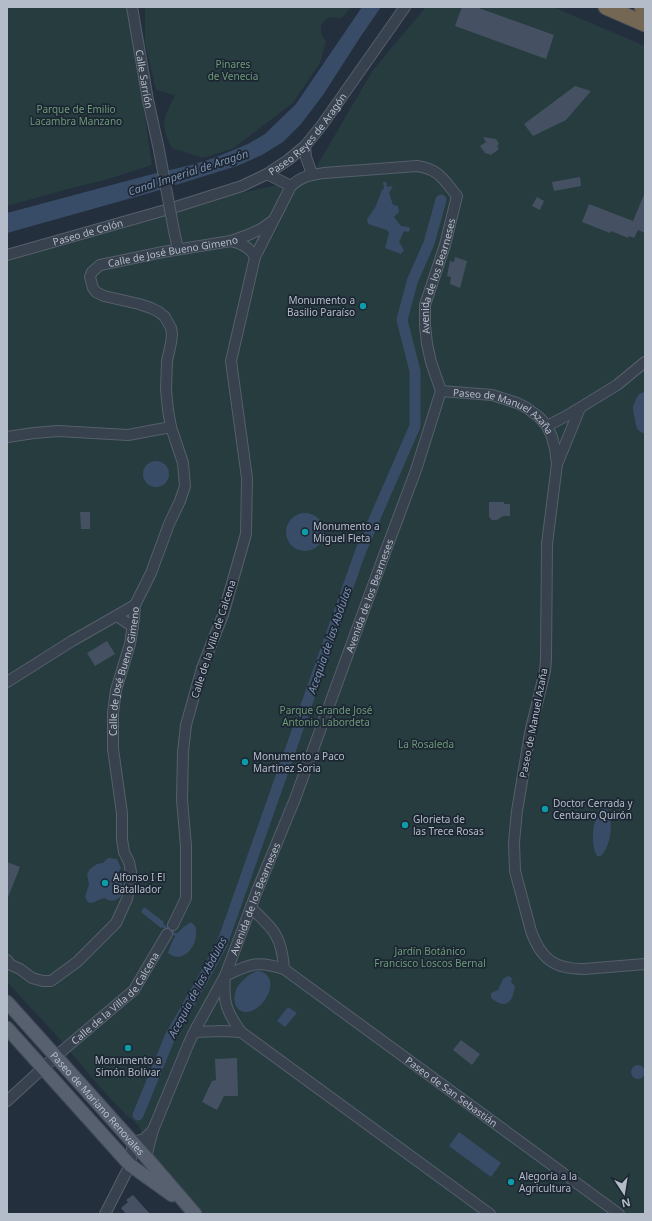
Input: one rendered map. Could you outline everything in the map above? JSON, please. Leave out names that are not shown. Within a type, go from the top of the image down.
[{"type":"highway","points":[[606,7],[645,24]]},
{"type":"main road","name":"Paseo de Mariano Renovales","points":[[7,1002],[133,1142],[191,1210]]},
{"type":"main road","name":"Paseo de Mariano Renovales","points":[[7,1028],[130,1165],[191,1210]]},
{"type":"street","name":"Calle Sarrión","points":[[132,7],[148,100],[178,249]]},
{"type":"street","name":"Paseo Reyes de Aragón","points":[[169,209],[242,186],[267,174],[305,146],[332,114],[404,7]]},
{"type":"street","points":[[305,146],[306,157],[312,174]]},
{"type":"street","name":"Avenida de los Bearneses","points":[[146,1157],[153,1130],[194,1032],[225,976],[257,891],[295,799],[402,510],[441,391],[431,362],[427,344],[425,305],[445,245],[457,196],[439,174],[426,167],[417,166],[312,174],[298,179],[291,186]]},
{"type":"street","points":[[267,174],[291,186],[274,219]]},
{"type":"street","name":"Paseo de Colón","points":[[7,255],[169,209]]},
{"type":"street","name":"Calle de José Bueno Gimeno","points":[[7,960],[11,965],[20,969],[32,978],[43,981],[51,981],[77,962],[116,923],[127,899],[131,872],[129,862],[124,852],[122,839],[122,813],[113,749],[113,713],[116,690],[130,644],[135,605],[151,573],[185,486],[183,463],[171,427],[168,410],[166,390],[167,361],[172,334],[168,322],[159,312],[151,308],[104,296],[96,292],[93,288],[90,277],[92,272],[100,265],[178,249],[231,241],[261,229],[274,219]]},
{"type":"street","name":"Calle de la Villa de Calcena","points":[[7,1101],[134,990],[170,930],[186,898],[186,846],[182,800],[183,754],[186,725],[202,668],[223,614],[246,534],[247,478],[231,362],[255,257],[274,219]]},
{"type":"street","points":[[231,241],[238,242],[248,247],[255,257]]},
{"type":"street","points":[[546,426],[580,408],[617,385],[645,362]]},
{"type":"street","name":"Paseo de Manuel Azaña","points":[[441,391],[492,396],[517,403],[527,408],[539,417],[546,426],[552,438],[555,449],[557,464],[547,544],[546,660],[530,733],[516,811],[514,842],[515,871],[534,941],[546,957],[560,966],[579,969],[645,964]]},
{"type":"street","points":[[557,464],[580,408]]},
{"type":"street","points":[[7,437],[58,431],[128,435],[171,427]]},
{"type":"street","points":[[7,682],[72,641],[135,605]]},
{"type":"street","points":[[117,616],[133,627]]},
{"type":"street","points":[[251,908],[273,930],[278,940],[284,969]]},
{"type":"street","name":"Paseo de San Sebastián","points":[[225,976],[254,964],[263,963],[284,969],[619,1214]]},
{"type":"street","points":[[225,976],[224,995],[226,1004],[234,1022],[241,1032],[490,1214]]},
{"type":"street","points":[[194,1032],[241,1032]]},
{"type":"street","points":[[105,1214],[130,1165],[133,1142],[144,1138],[153,1130]]},
{"type":"green space","name":"Parque de Emilio Lacambra Manzano","points":[[7,7],[126,7],[137,64],[152,165],[105,180],[7,206]]},
{"type":"green space","name":"Pinares de Venecia","points":[[145,7],[351,7],[342,18],[329,17],[321,24],[321,33],[326,42],[320,63],[293,103],[232,149],[203,158],[172,148],[165,133],[164,121],[175,95],[156,90],[145,43]]},
{"type":"green space","name":"Parque Grande José Antonio Labordeta","points":[[426,7],[553,7],[645,46],[645,1214],[203,1214],[152,1157],[139,1126],[126,1115],[99,1086],[56,1035],[7,982],[7,260],[109,230],[185,205],[310,178],[373,70]]},
{"type":"water","name":"Canal Imperial de Aragón","points":[[362,7],[381,7],[323,95],[301,124],[283,142],[262,155],[237,166],[153,192],[7,233],[7,213],[214,158],[248,144],[265,134],[296,104]]},
{"type":"water","points":[[383,182],[386,182],[387,187],[393,186],[389,193],[393,205],[398,206],[399,212],[394,217],[401,226],[409,227],[410,230],[408,232],[404,231],[399,242],[404,250],[401,254],[385,248],[389,233],[387,230],[368,224],[367,219],[375,208],[384,188]]},
{"type":"water","points":[[156,461],[166,464],[169,474],[166,484],[156,487],[146,484],[143,474],[146,464]]},
{"type":"water","points":[[301,513],[309,513],[316,516],[321,521],[324,532],[321,543],[316,548],[309,551],[301,551],[294,548],[289,543],[286,536],[286,528],[289,521],[294,516]]},
{"type":"water","points":[[603,808],[607,809],[611,827],[607,846],[601,856],[597,856],[593,845],[593,831],[596,818]]},
{"type":"water","points":[[108,858],[117,859],[121,868],[119,871],[123,881],[123,892],[116,900],[112,901],[105,898],[91,903],[88,902],[85,897],[89,884],[87,874],[90,869],[97,864],[103,863]]},
{"type":"water","points":[[144,907],[164,922],[161,928],[141,912]]},
{"type":"water","points":[[191,922],[196,930],[196,937],[193,946],[183,956],[173,956],[168,953],[176,935]]},
{"type":"water","points":[[257,971],[265,974],[269,979],[269,993],[260,1006],[246,1012],[242,1011],[236,1006],[234,998],[236,990],[244,979]]},
{"type":"water","points":[[508,976],[512,978],[511,982],[515,986],[514,992],[508,1003],[501,1004],[491,998],[491,993],[498,990],[503,979]]},
{"type":"water","points":[[288,1007],[297,1013],[285,1027],[277,1021]]},
{"type":"water","points":[[635,1065],[641,1065],[645,1069],[645,1075],[641,1079],[635,1079],[631,1075],[631,1069]]},
{"type":"water","points":[[459,1132],[501,1163],[491,1177],[449,1146]]},
{"type":"building","points":[[462,7],[476,7],[554,35],[546,59],[455,26]]},
{"type":"building","points":[[575,86],[591,91],[566,120],[533,136],[524,124]]},
{"type":"building","points":[[483,137],[496,139],[499,144],[497,146],[499,149],[491,155],[485,153],[480,146],[486,142]]},
{"type":"building","points":[[580,177],[581,186],[554,191],[552,182]]},
{"type":"building","points":[[645,192],[645,233],[638,230],[634,238],[629,236],[628,238],[582,222],[589,204],[633,221]]},
{"type":"building","points":[[537,197],[544,201],[540,210],[532,206]]},
{"type":"building","points":[[455,257],[467,261],[460,288],[450,284],[451,277],[447,276],[450,261],[454,262]]},
{"type":"building","points":[[489,502],[504,502],[504,504],[510,504],[510,516],[503,516],[497,520],[492,520],[489,517]]},
{"type":"building","points":[[80,512],[90,512],[90,529],[81,529]]},
{"type":"building","points":[[107,641],[115,654],[95,666],[87,653]]},
{"type":"building","points":[[7,862],[20,867],[7,900]]},
{"type":"building","points":[[461,1040],[480,1054],[472,1065],[453,1050]]},
{"type":"building","points":[[237,1058],[238,1096],[224,1096],[217,1110],[202,1102],[212,1081],[216,1080],[215,1059]]},
{"type":"building","points":[[133,1195],[150,1214],[126,1214],[121,1208],[128,1202],[126,1200]]},
{"type":"waterway","name":"Acequia de las Abdulas","points":[[138,1115],[170,1037],[222,944],[361,550],[415,426],[415,371],[402,320],[412,282],[429,243],[441,200]]},
{"type":"waterway","points":[[645,401],[642,408],[645,424]]},
{"type":"waterway","name":"Calle de la Villa de Calcena","points":[[159,923],[179,937]]},
{"type":"place","name":"Monumento a Basilio Paraíso","points":[[363,306]]},
{"type":"place","name":"Monumento a Miguel Fleta","points":[[305,532]]},
{"type":"place","name":"Monumento a Paco Martinez Soria","points":[[245,762]]},
{"type":"place","name":"Doctor Cerrada y Centauro Quirón","points":[[545,809]]},
{"type":"place","name":"Glorieta de las Trece Rosas","points":[[405,825]]},
{"type":"place","name":"Alfonso I El Batallador","points":[[105,883]]},
{"type":"place","name":"Monumento a Simón Bolívar","points":[[128,1048]]},
{"type":"place","name":"Alegoría a la Agricultura","points":[[511,1182]]},
{"type":"park label","name":"La Rosaleda","points":[[426,744]]},
{"type":"park label","name":"Jardín Botánico Francisco Loscos Bernal","points":[[430,956]]}]
